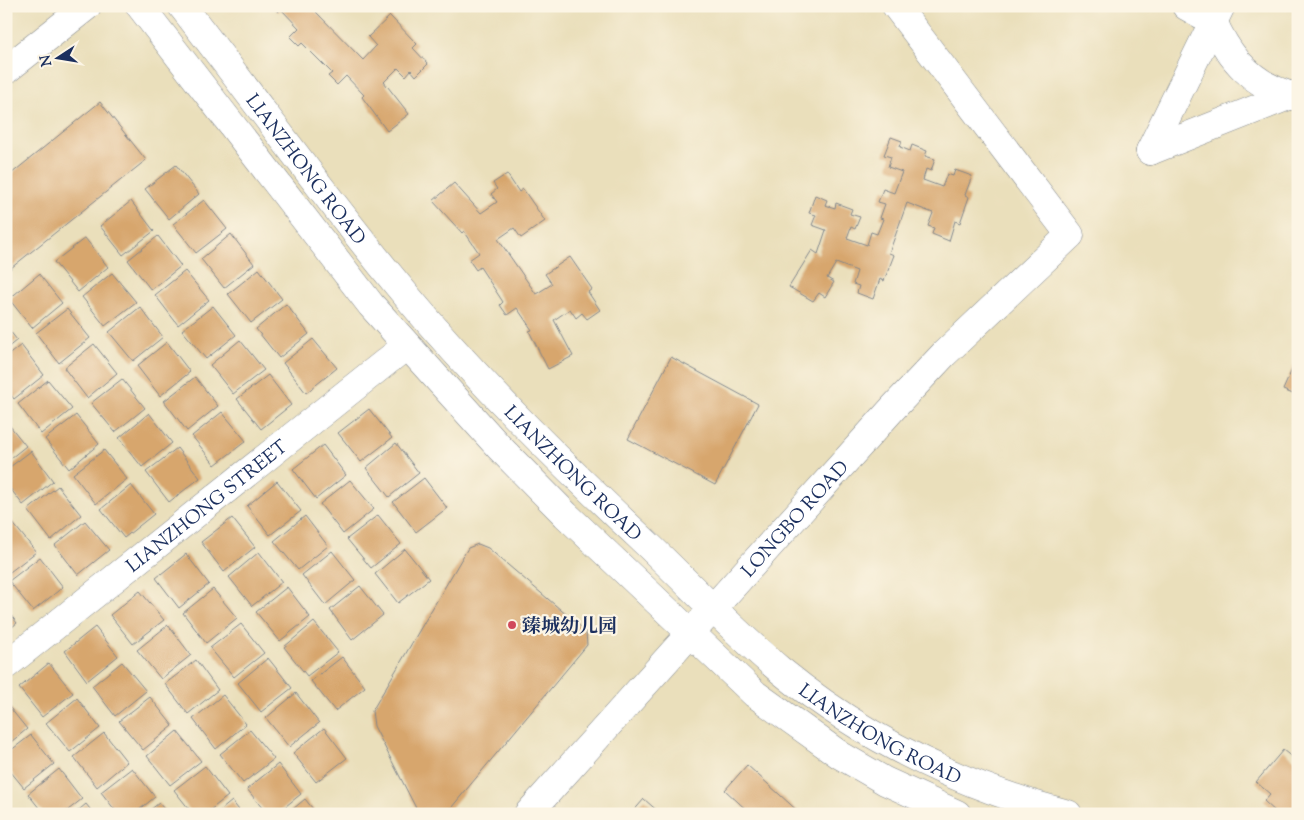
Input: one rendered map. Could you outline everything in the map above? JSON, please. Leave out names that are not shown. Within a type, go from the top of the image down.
[{"type":"street","points":[[6,70],[87,6]]},
{"type":"street","name":"LIANZHONG ROAD","points":[[140,6],[370,305],[506,454],[755,694],[811,735],[885,780],[957,814]]},
{"type":"street","name":"LIANZHONG ROAD","points":[[182,6],[396,283],[453,347],[523,423],[590,490],[777,668],[858,726],[945,772],[992,791],[1068,814]]},
{"type":"street","name":"LONGBO ROAD","points":[[528,814],[944,354],[1070,235],[896,6]]},
{"type":"street","points":[[1186,6],[1217,14]]},
{"type":"street","points":[[1217,14],[1230,54],[1243,68],[1266,85],[1294,96]]},
{"type":"street","points":[[1217,14],[1150,151],[1294,96]]},
{"type":"street","name":"LIANZHONG STREET","points":[[6,665],[406,346]]},
{"type":"building","points":[[272,6],[321,6],[316,12],[363,60],[376,46],[368,37],[390,16],[417,44],[413,48],[428,64],[416,76],[411,70],[406,76],[398,68],[384,82],[409,114],[387,131],[362,97],[364,95],[346,76],[337,85],[328,76],[332,73],[302,43],[299,46],[290,37],[299,28],[281,9],[278,12]]},
{"type":"building","points":[[100,102],[146,160],[6,272],[6,178]]},
{"type":"building","points":[[891,137],[902,141],[900,147],[910,151],[912,145],[927,151],[925,156],[935,159],[931,171],[926,169],[923,180],[942,187],[947,174],[953,176],[955,170],[972,176],[965,195],[969,197],[960,223],[955,221],[949,241],[932,234],[934,228],[928,226],[933,213],[907,203],[889,253],[894,255],[884,281],[880,279],[873,299],[857,293],[859,286],[853,284],[857,271],[836,263],[827,278],[834,282],[825,297],[819,293],[813,301],[789,287],[812,250],[818,254],[826,230],[812,225],[816,215],[809,213],[815,195],[827,200],[825,205],[835,208],[836,203],[852,209],[850,214],[860,217],[855,229],[851,227],[847,238],[867,245],[871,232],[877,234],[883,219],[880,218],[885,204],[878,202],[883,189],[894,193],[902,172],[888,167],[891,157],[884,155]]},
{"type":"building","points":[[176,165],[199,194],[169,219],[145,189]]},
{"type":"building","points":[[507,174],[519,192],[523,189],[545,221],[521,238],[514,228],[498,239],[536,294],[552,284],[545,274],[570,257],[592,289],[588,292],[600,310],[587,319],[582,313],[576,318],[570,309],[554,320],[573,356],[548,369],[529,331],[532,330],[517,308],[507,315],[500,305],[503,302],[480,267],[476,270],[469,260],[479,253],[464,231],[462,233],[433,201],[454,183],[481,213],[497,202],[491,194],[497,189],[493,183]]},
{"type":"building","points":[[204,200],[227,229],[196,253],[173,224]]},
{"type":"building","points":[[131,201],[154,231],[123,255],[100,226]]},
{"type":"building","points":[[231,234],[254,264],[224,288],[201,259]]},
{"type":"building","points":[[158,236],[181,266],[151,290],[128,260]]},
{"type":"building","points":[[85,238],[108,267],[78,292],[54,262]]},
{"type":"building","points":[[259,269],[282,299],[251,323],[228,294]]},
{"type":"building","points":[[185,271],[209,300],[178,325],[155,295]]},
{"type":"building","points":[[112,273],[136,302],[105,326],[82,297]]},
{"type":"building","points":[[39,274],[62,303],[32,328],[9,299]]},
{"type":"building","points":[[286,304],[309,334],[279,358],[256,329]]},
{"type":"building","points":[[213,306],[236,335],[206,359],[182,330]]},
{"type":"building","points":[[140,307],[163,337],[133,361],[109,332]]},
{"type":"building","points":[[67,309],[90,338],[59,363],[36,333]]},
{"type":"building","points":[[6,326],[17,340],[6,349]]},
{"type":"building","points":[[313,339],[337,368],[306,393],[283,363]]},
{"type":"building","points":[[240,340],[264,370],[233,394],[210,365]]},
{"type":"building","points":[[167,342],[190,372],[160,396],[137,366]]},
{"type":"building","points":[[94,344],[117,373],[87,398],[64,368]]},
{"type":"building","points":[[21,345],[44,375],[14,399],[6,389],[6,357]]},
{"type":"building","points":[[1298,356],[1298,396],[1283,390]]},
{"type":"building","points":[[671,357],[758,404],[715,485],[628,439]]},
{"type":"building","points":[[268,375],[291,405],[261,429],[237,399]]},
{"type":"building","points":[[195,377],[218,406],[187,431],[164,401]]},
{"type":"building","points":[[122,379],[145,408],[115,432],[91,403]]},
{"type":"building","points":[[48,380],[72,409],[41,434],[18,404]]},
{"type":"building","points":[[369,409],[392,438],[361,462],[338,433]]},
{"type":"building","points":[[222,412],[246,441],[215,465],[192,436]]},
{"type":"building","points":[[149,413],[172,443],[142,467],[119,438]]},
{"type":"building","points":[[76,415],[99,444],[69,469],[45,439]]},
{"type":"building","points":[[6,421],[26,446],[6,462]]},
{"type":"building","points":[[396,443],[419,473],[389,497],[366,468]]},
{"type":"building","points":[[323,445],[346,475],[316,499],[293,469]]},
{"type":"building","points":[[177,448],[200,478],[169,502],[146,472]]},
{"type":"building","points":[[104,450],[127,479],[96,504],[73,474]]},
{"type":"building","points":[[31,451],[53,481],[23,505],[6,483],[6,470]]},
{"type":"building","points":[[424,478],[447,508],[416,532],[393,502]]},
{"type":"building","points":[[350,480],[374,509],[343,534],[320,504]]},
{"type":"building","points":[[277,481],[301,511],[270,535],[247,506]]},
{"type":"building","points":[[131,485],[154,514],[124,538],[101,509]]},
{"type":"building","points":[[58,486],[81,515],[51,540],[28,510]]},
{"type":"building","points":[[378,515],[401,544],[371,568],[347,539]]},
{"type":"building","points":[[305,516],[328,546],[298,570],[274,541]]},
{"type":"building","points":[[232,518],[255,547],[224,572],[201,542]]},
{"type":"building","points":[[85,521],[109,550],[78,575],[55,545]]},
{"type":"building","points":[[12,522],[36,552],[6,575],[6,527]]},
{"type":"building","points":[[478,544],[488,548],[581,627],[586,632],[587,645],[446,814],[419,814],[374,726],[372,711],[468,548]]},
{"type":"building","points":[[405,549],[429,579],[398,603],[375,574]]},
{"type":"building","points":[[332,551],[355,580],[325,605],[302,575]]},
{"type":"building","points":[[259,552],[282,582],[252,606],[229,577]]},
{"type":"building","points":[[186,554],[209,584],[179,608],[156,578]]},
{"type":"building","points":[[40,557],[63,587],[33,611],[9,581]]},
{"type":"building","points":[[360,586],[383,615],[352,640],[330,610]]},
{"type":"building","points":[[287,587],[310,617],[280,641],[256,612]]},
{"type":"building","points":[[213,589],[237,618],[206,643],[183,613]]},
{"type":"building","points":[[140,591],[164,620],[133,644],[110,615]]},
{"type":"building","points":[[6,609],[17,623],[6,632]]},
{"type":"building","points":[[314,622],[338,652],[307,676],[284,647]]},
{"type":"building","points":[[241,624],[264,653],[234,677],[210,648]]},
{"type":"building","points":[[168,625],[191,655],[161,679],[137,650]]},
{"type":"building","points":[[95,627],[118,656],[87,681],[65,651]]},
{"type":"building","points":[[342,657],[365,687],[335,711],[311,681]]},
{"type":"building","points":[[268,658],[292,688],[261,712],[238,683]]},
{"type":"building","points":[[196,660],[218,690],[188,714],[165,684]]},
{"type":"building","points":[[122,662],[146,691],[115,716],[92,686]]},
{"type":"building","points":[[49,663],[73,693],[42,717],[19,688]]},
{"type":"building","points":[[296,693],[319,723],[289,747],[266,718]]},
{"type":"building","points":[[223,695],[246,724],[216,749],[193,719]]},
{"type":"building","points":[[150,697],[173,726],[143,750],[119,721]]},
{"type":"building","points":[[77,698],[100,728],[70,752],[46,723]]},
{"type":"building","points":[[6,703],[27,729],[6,746]]},
{"type":"building","points":[[324,728],[347,758],[316,782],[293,753]]},
{"type":"building","points":[[250,730],[274,759],[243,783],[220,754]]},
{"type":"building","points":[[177,731],[201,761],[170,785],[147,756]]},
{"type":"building","points":[[104,733],[127,762],[97,787],[74,757]]},
{"type":"building","points":[[31,735],[54,764],[24,788],[6,766],[6,754]]},
{"type":"building","points":[[1283,750],[1298,762],[1298,814],[1278,814],[1264,801],[1270,794],[1256,782]]},
{"type":"building","points":[[278,764],[301,794],[276,814],[267,814],[247,789]]},
{"type":"building","points":[[747,765],[801,814],[751,814],[725,790]]},
{"type":"building","points":[[205,766],[228,796],[205,814],[193,814],[174,790]]},
{"type":"building","points":[[132,768],[155,797],[134,814],[118,814],[101,792]]},
{"type":"building","points":[[59,769],[82,799],[63,814],[44,814],[28,794]]},
{"type":"building","points":[[305,799],[317,814],[287,814]]},
{"type":"building","points":[[644,799],[661,814],[631,814]]},
{"type":"building","points":[[232,801],[242,814],[216,814]]},
{"type":"building","points":[[159,803],[168,814],[145,814]]},
{"type":"building","points":[[86,804],[94,814],[74,814]]},
{"type":"place","name":"臻城幼儿园","points":[[512,625]]}]
